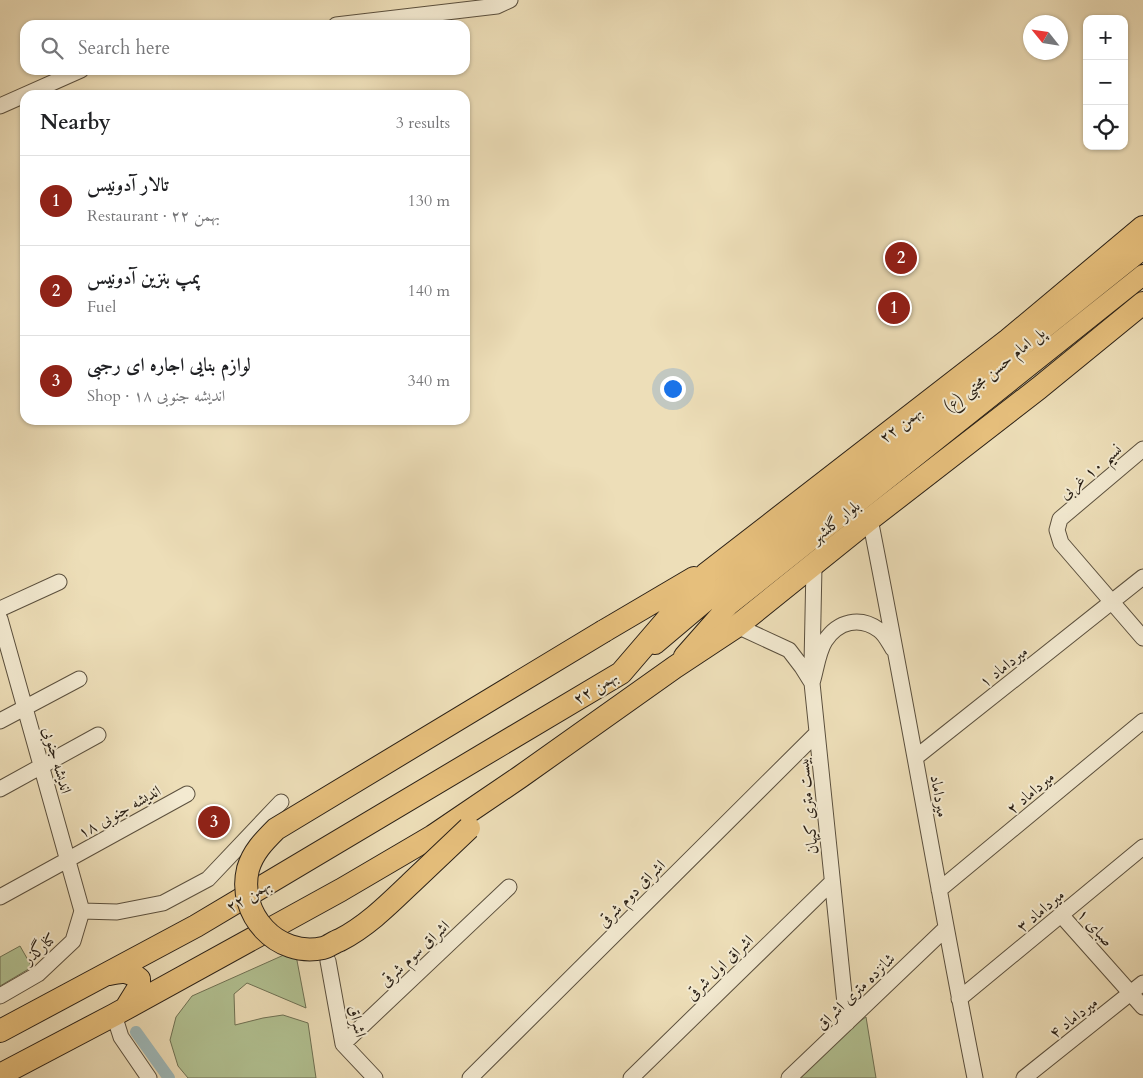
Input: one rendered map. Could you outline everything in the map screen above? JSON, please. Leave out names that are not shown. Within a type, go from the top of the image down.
[{"type":"highway","name":"۲۲ بهمن","points":[[0,1031],[196,926],[621,673],[706,574],[1008,340],[1143,227]]},
{"type":"highway","name":"۲۲ بهمن","points":[[0,1075],[120,1012],[341,890],[416,846],[520,778],[675,667],[737,626],[814,566],[870,519],[1040,388],[1143,303]]},
{"type":"highway","points":[[543,761],[377,915],[354,932],[324,948],[300,950],[281,943],[264,930],[253,913],[248,893],[249,868],[254,854],[276,829],[717,565]]},
{"type":"highway","points":[[108,974],[123,971],[132,973],[139,979],[139,987],[120,1012]]},
{"type":"main road","name":"پل امام حسن مجتبی (ع)","points":[[621,673],[752,563],[1143,249]]},
{"type":"main road","name":"پل امام حسن مجتبی (ع)","points":[[1004,385],[1143,275]]},
{"type":"main road","name":"بلوار گلشهر","points":[[675,667],[729,605],[1004,385]]},
{"type":"street","points":[[378,20],[496,6],[510,0]]},
{"type":"street","points":[[36,90],[70,75]]},
{"type":"street","points":[[0,106],[20,97]]},
{"type":"street","name":"نسیم ۱۰ غربی","points":[[1113,601],[1061,543],[1057,530],[1060,519],[1143,449]]},
{"type":"street","name":"میرداماد","points":[[870,519],[897,653],[945,929],[975,1078]]},
{"type":"street","points":[[812,683],[814,566]]},
{"type":"street","name":"میرداماد ۱","points":[[915,758],[1143,577]]},
{"type":"street","points":[[0,609],[59,582]]},
{"type":"street","points":[[1113,601],[1143,638]]},
{"type":"street","name":"اندیشه جنوبی","points":[[0,618],[82,911]]},
{"type":"street","points":[[812,683],[824,642],[834,630],[851,621],[866,623],[880,631],[897,653]]},
{"type":"street","name":"بیست متری کیهان","points":[[737,626],[789,650],[812,683],[846,1023]]},
{"type":"street","points":[[0,721],[79,679]]},
{"type":"street","name":"میرداماد ۲","points":[[938,890],[1143,721]]},
{"type":"street","name":"اشراق دوم شرقی","points":[[470,1078],[817,733]]},
{"type":"street","points":[[0,789],[98,735]]},
{"type":"street","name":"اندیشه جنوبی ۱۸","points":[[0,897],[187,794]]},
{"type":"street","points":[[82,911],[117,912],[162,903],[208,879],[281,802]]},
{"type":"street","name":"میرداماد ۳","points":[[959,1000],[1143,847]]},
{"type":"street","name":"اشراق اول شرقی","points":[[631,1078],[832,882]]},
{"type":"street","name":"اشراق سوم شرقی","points":[[343,1044],[509,887]]},
{"type":"street","name":"کنارگذر","points":[[0,996],[38,974],[73,941],[82,911]]},
{"type":"street","name":"صبای ۱","points":[[1062,916],[1137,988],[1143,1007]]},
{"type":"street","name":"شانزده متری اشراق","points":[[789,1078],[945,929]]},
{"type":"street","name":"اشراق","points":[[328,961],[343,1044],[376,1078]]},
{"type":"street","name":"میرداماد ۴","points":[[1024,1078],[1137,988]]},
{"type":"street","points":[[120,1012],[121,1037],[148,1078]]},
{"type":"green space","points":[[20,946],[32,967],[0,986],[0,957]]},
{"type":"green space","points":[[295,950],[306,1008],[247,983],[234,994],[235,1025],[283,1015],[308,1023],[316,1078],[188,1078],[178,1066],[170,1040],[176,1017],[192,996]]},
{"type":"green space","points":[[866,1017],[876,1078],[796,1078],[839,1036]]},
{"type":"waterway","points":[[136,1032],[169,1078]]},
{"type":"place","name":"پمپ بنزین آدونیس","points":[[901,258]]},
{"type":"place","name":"تالار آدونیس","points":[[894,308]]},
{"type":"place","name":"لوازم بنایی اجاره ای رجبی","points":[[214,822]]}]
